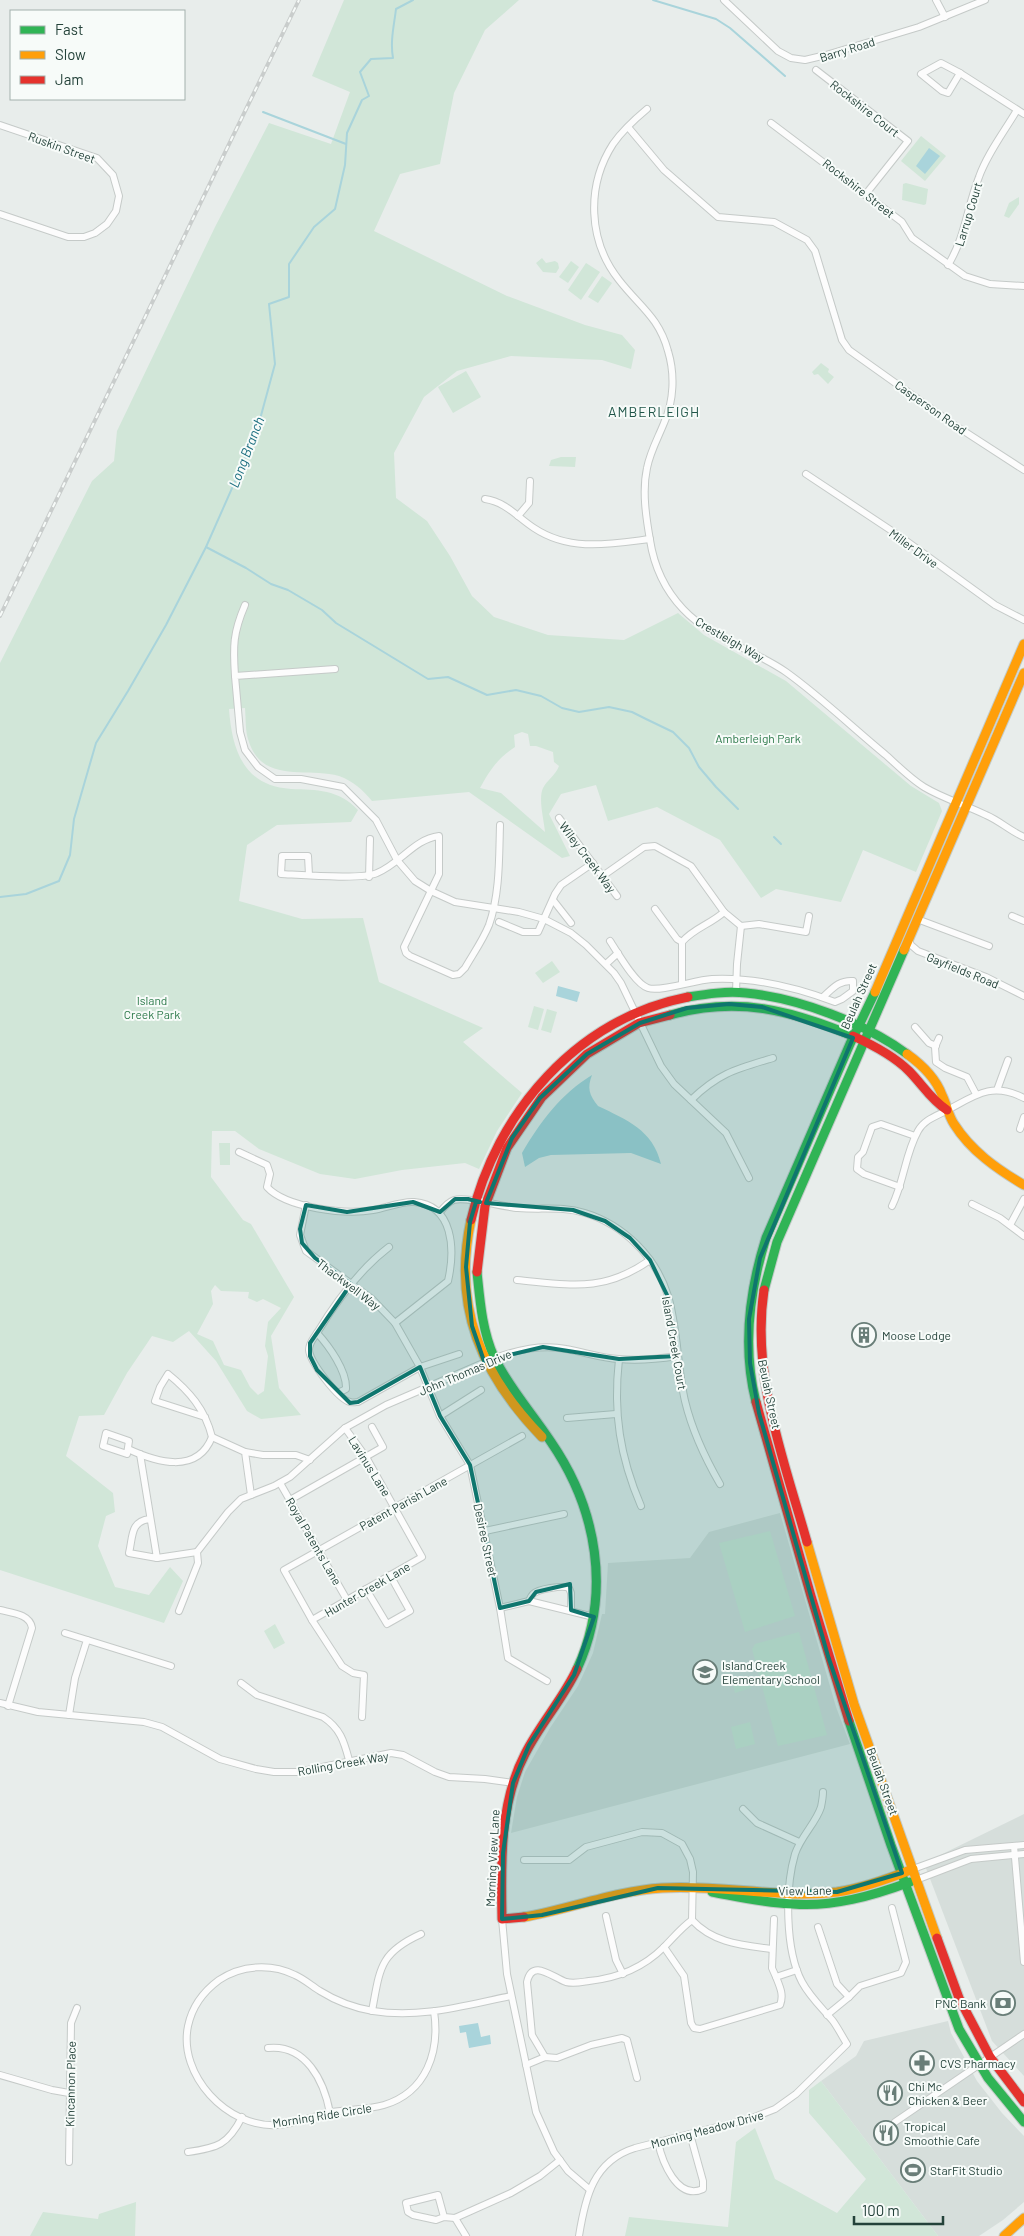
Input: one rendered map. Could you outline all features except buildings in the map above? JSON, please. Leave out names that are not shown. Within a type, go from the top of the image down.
[{"type":"main road","name":"Beulah Street","points":[[1024,644],[766,1238],[755,1278],[749,1319],[750,1363],[753,1386],[819,1626],[844,1707],[956,2020],[978,2065],[1006,2103],[1024,2122]]},
{"type":"main road","name":"Beulah Street","points":[[1024,673],[777,1242],[765,1281],[760,1321],[760,1362],[764,1385],[829,1623],[854,1704],[959,1998],[990,2057],[1024,2102]]},
{"type":"main road","name":"Morning View Lane","points":[[553,1448],[519,1414],[498,1386],[484,1362],[472,1326],[466,1286],[467,1242],[476,1201],[498,1141],[534,1087],[556,1064],[581,1044],[609,1026],[635,1013],[668,1002],[705,995],[736,992],[754,994],[791,1002],[868,1032],[893,1044],[914,1059],[940,1090],[947,1110]]},
{"type":"main road","name":"Morning View Lane","points":[[502,1919],[503,1853],[506,1818],[513,1784],[529,1745],[574,1675],[594,1617],[597,1572],[591,1526],[579,1492],[544,1431],[506,1381],[495,1358],[484,1327],[478,1288],[479,1244],[491,1183],[504,1152],[521,1123],[540,1098],[563,1074],[587,1054],[640,1023],[687,1008],[716,1004],[742,1005],[784,1012],[864,1042],[891,1056],[907,1068],[937,1104],[947,1110]]},
{"type":"main road","points":[[947,1110],[960,1130],[982,1155],[1002,1172],[1024,1185]]},
{"type":"main road","points":[[819,1626],[829,1623]]},
{"type":"main road","name":"View Lane","points":[[502,1919],[542,1915],[644,1890],[671,1887],[837,1892],[881,1882],[913,1869]]},
{"type":"main road","name":"View Lane","points":[[692,1888],[790,1904],[841,1901],[883,1892],[916,1880]]},
{"type":"main road","points":[[1004,2236],[1024,2218]]},
{"type":"street","name":"Barry Road","points":[[724,0],[778,51],[791,58],[805,60],[826,56],[945,17],[985,0]]},
{"type":"street","points":[[936,0],[945,17]]},
{"type":"street","points":[[960,73],[948,93],[942,91],[921,74],[941,63],[960,73],[1024,114]]},
{"type":"street","name":"Rockshire Court","points":[[816,70],[908,141],[865,195]]},
{"type":"street","name":"Crestleigh Way","points":[[647,109],[614,143],[602,166],[596,189],[594,213],[598,239],[607,261],[620,281],[655,320],[665,340],[671,362],[672,385],[670,406],[651,454],[644,490],[653,555],[663,581],[676,601],[692,618],[711,631],[785,672],[918,782],[955,802],[988,816],[1024,837]]},
{"type":"street","name":"Larrup Court","points":[[948,265],[963,236],[970,203],[982,168],[1017,110]]},
{"type":"street","name":"Rockshire Street","points":[[771,123],[802,144],[902,222],[912,238],[965,276],[978,282],[1024,286]]},
{"type":"street","name":"Ruskin Street","points":[[0,125],[90,155],[102,162],[113,174],[118,186],[116,208],[112,218],[101,230],[84,237],[68,237],[0,214]]},
{"type":"street","name":"Casperson Road","points":[[628,127],[664,170],[718,217],[774,222],[810,242],[815,251],[842,340],[851,352],[874,366],[953,424],[1024,470]]},
{"type":"street","name":"Miller Drive","points":[[806,474],[898,535],[988,600],[1024,620]]},
{"type":"street","points":[[518,516],[529,503],[530,481]]},
{"type":"street","points":[[485,499],[505,505],[543,533],[560,540],[577,544],[598,545],[650,539]]},
{"type":"street","points":[[245,605],[237,624],[233,643],[235,676],[240,732],[245,750],[258,767],[275,779],[301,779],[344,787],[376,820],[397,860],[415,881],[430,891],[455,902],[519,912],[544,919],[571,933],[606,964],[621,982],[661,1066],[674,1084],[726,1133],[749,1178]]},
{"type":"street","points":[[235,676],[335,669]]},
{"type":"street","name":"Wiley Creek Way","points":[[559,818],[604,876],[617,896]]},
{"type":"street","points":[[309,875],[308,856],[282,856],[281,874],[309,875],[369,877],[380,872],[429,837],[440,836],[439,874],[404,947],[406,953],[410,956],[453,975],[459,974],[465,968],[489,925],[499,862],[500,825]]},
{"type":"street","points":[[369,877],[370,839]]},
{"type":"street","points":[[604,876],[644,847],[655,846],[691,866],[724,912],[741,926],[759,924],[806,932],[809,916]]},
{"type":"street","points":[[499,922],[523,932],[534,934],[538,932],[555,894],[566,880],[593,863]]},
{"type":"street","points":[[553,900],[571,923]]},
{"type":"street","points":[[655,909],[682,942]]},
{"type":"street","points":[[682,983],[682,942],[690,933],[718,918],[724,912]]},
{"type":"street","points":[[1012,916],[1024,921]]},
{"type":"street","points":[[916,919],[989,946]]},
{"type":"street","points":[[736,992],[741,926]]},
{"type":"street","name":"Gayfields Road","points":[[908,938],[911,945],[918,952],[986,977],[1024,996]]},
{"type":"street","points":[[610,942],[637,980],[648,988],[660,988],[709,979],[736,978],[777,984],[835,1002],[852,991],[853,981],[845,980],[839,983],[823,997]]},
{"type":"street","points":[[606,964],[618,954]]},
{"type":"street","points":[[915,1027],[930,1043],[936,1046]]},
{"type":"street","points":[[939,1038],[936,1046],[936,1062],[944,1068],[967,1077],[976,1094]]},
{"type":"street","points":[[691,1100],[706,1086],[723,1075],[773,1058]]},
{"type":"street","points":[[997,1090],[1008,1060]]},
{"type":"street","points":[[892,1206],[900,1187],[915,1136],[920,1128],[932,1118],[976,1094],[997,1090],[1024,1098]]},
{"type":"street","points":[[1020,1129],[1024,1117]]},
{"type":"street","points":[[900,1187],[864,1174],[857,1169],[856,1163],[866,1147],[872,1128],[881,1124],[915,1136]]},
{"type":"street","points":[[239,1152],[267,1165],[270,1174],[267,1188],[273,1194],[306,1205],[327,1211],[347,1212],[372,1211],[413,1202],[440,1212],[450,1229],[452,1252],[448,1281],[395,1323]]},
{"type":"street","name":"Island Creek Court","points":[[440,1212],[446,1204],[455,1199],[468,1198],[486,1203],[522,1208],[560,1208],[586,1213],[614,1226],[630,1238],[650,1260],[660,1277],[667,1295],[691,1424],[720,1484]]},
{"type":"street","points":[[1010,1225],[1016,1217],[1024,1198]]},
{"type":"street","points":[[972,1204],[1010,1225],[1024,1236]]},
{"type":"street","name":"Thackwell Way","points":[[306,1205],[300,1235],[306,1251],[372,1299],[395,1323],[429,1387]]},
{"type":"street","points":[[389,1247],[368,1264],[351,1284],[310,1343],[310,1356],[317,1370],[338,1393],[350,1402],[358,1402],[420,1367],[459,1354]]},
{"type":"street","points":[[517,1280],[572,1285],[598,1284],[625,1275],[650,1260]]},
{"type":"street","points":[[317,1333],[336,1361],[346,1382],[346,1389],[338,1393]]},
{"type":"street","name":"John Thomas Drive","points":[[197,1552],[232,1506],[241,1499],[280,1483],[310,1460],[345,1428],[386,1405],[484,1362],[515,1351],[543,1347],[565,1348],[619,1359],[641,1360],[677,1356]]},
{"type":"street","points":[[619,1359],[616,1414],[624,1460],[641,1506]]},
{"type":"street","points":[[205,1417],[155,1401],[160,1387],[168,1374],[188,1390],[205,1417],[212,1437],[245,1452],[263,1456],[296,1455],[310,1460]]},
{"type":"street","name":"Desiree Street","points":[[429,1387],[440,1416],[470,1465],[500,1608],[508,1658],[547,1681]]},
{"type":"street","points":[[440,1416],[481,1390]]},
{"type":"street","points":[[567,1418],[616,1414]]},
{"type":"street","points":[[290,1500],[383,1447],[372,1427]]},
{"type":"street","name":"Lavinus Lane","points":[[345,1428],[366,1457],[422,1557]]},
{"type":"street","name":"Patent Parish Lane","points":[[312,1620],[284,1570],[522,1436]]},
{"type":"street","points":[[128,1449],[170,1463],[182,1463],[205,1449],[212,1437]]},
{"type":"street","points":[[245,1452],[251,1495]]},
{"type":"street","points":[[140,1454],[157,1558]]},
{"type":"street","name":"Royal Patents Lane","points":[[280,1483],[347,1600]]},
{"type":"street","points":[[484,1531],[564,1514]]},
{"type":"street","points":[[150,1519],[140,1520],[136,1524],[129,1553],[157,1558],[197,1552],[198,1563],[179,1611]]},
{"type":"street","name":"Hunter Creek Lane","points":[[312,1620],[422,1557]]},
{"type":"street","points":[[366,1589],[386,1624],[410,1611],[390,1575]]},
{"type":"street","points":[[530,1601],[532,1595],[536,1592],[564,1586],[569,1588],[571,1593],[571,1610]]},
{"type":"street","points":[[500,1608],[530,1601],[536,1605],[571,1610],[594,1617]]},
{"type":"street","points":[[0,1610],[27,1618],[31,1622],[32,1628],[8,1706]]},
{"type":"street","points":[[312,1620],[346,1670],[364,1675],[362,1717]]},
{"type":"street","points":[[65,1633],[171,1666]]},
{"type":"street","points":[[69,1715],[75,1678],[87,1640]]},
{"type":"street","points":[[241,1683],[257,1695],[323,1717],[331,1722],[344,1739],[349,1760]]},
{"type":"street","name":"Rolling Creek Way","points":[[0,1702],[8,1706],[38,1712],[115,1718],[162,1727],[212,1755],[256,1769],[298,1772],[390,1753],[403,1755],[435,1772],[449,1777],[486,1779],[513,1784]]},
{"type":"street","points":[[823,1792],[821,1808],[799,1842],[793,1864],[790,1892],[789,1941],[797,1970],[812,1998],[828,2015],[860,1986],[901,1973],[904,1968],[906,1962],[892,1908]]},
{"type":"street","points":[[743,1809],[757,1823],[799,1842]]},
{"type":"street","points":[[524,1860],[569,1860],[586,1847],[642,1832],[662,1833],[675,1838],[687,1851],[692,1866],[692,1920],[700,1929],[733,1944],[771,1949]]},
{"type":"street","points":[[913,1869],[965,1850],[1024,1845]]},
{"type":"street","points":[[1014,1846],[1024,1962]]},
{"type":"street","points":[[916,1880],[971,1859],[1024,1854]]},
{"type":"street","points":[[606,1916],[616,1960],[623,1974]]},
{"type":"street","name":"Morning View Lane","points":[[502,1919],[503,1943],[511,1996],[541,2126],[568,2171],[589,2189]]},
{"type":"street","points":[[664,1947],[684,1976],[691,2023],[694,2028],[700,2029],[780,2006],[783,1999],[782,1991],[772,1968],[771,1949],[774,1919]]},
{"type":"street","points":[[545,2057],[532,2035],[527,1982],[529,1974],[533,1970],[539,1970],[574,1983],[617,1977],[641,1966],[664,1947],[683,1926],[692,1920]]},
{"type":"street","points":[[818,1927],[837,1984],[849,1997]]},
{"type":"street","points":[[372,2011],[379,1975],[385,1960],[398,1945],[421,1934]]},
{"type":"street","name":"Morning Ride Circle","points":[[434,2011],[436,2037],[434,2054],[425,2072],[414,2087],[400,2098],[386,2104],[330,2113],[277,2125],[242,2118],[206,2092],[195,2075],[188,2057],[187,2036],[191,2017],[200,1999],[215,1983],[243,1969],[273,1968],[295,1975],[340,2001],[372,2011],[395,2014],[434,2011],[511,1996]]},
{"type":"street","points":[[776,1977],[797,1970]]},
{"type":"street","name":"Kincannon Place","points":[[69,2162],[71,2023],[77,2008]]},
{"type":"street","name":"Morning Meadow Drive","points":[[589,2189],[602,2170],[627,2151],[752,2118],[775,2109],[796,2094],[847,2044],[828,2015]]},
{"type":"street","points":[[895,2122],[1024,2034]]},
{"type":"street","points":[[526,2064],[545,2057],[556,2058],[591,2045],[622,2038],[627,2040],[637,2078]]},
{"type":"street","points":[[268,2048],[288,2049],[311,2066],[322,2083],[330,2113]]},
{"type":"street","points":[[0,2075],[69,2093]]},
{"type":"street","points":[[188,2152],[218,2146],[229,2138],[242,2118]]},
{"type":"street","points":[[658,2142],[669,2174],[674,2182],[688,2189],[699,2190],[704,2188],[703,2181],[690,2134]]},
{"type":"street","points":[[444,2217],[438,2195],[406,2203],[408,2212],[413,2215],[436,2220],[444,2217],[455,2218],[511,2193],[540,2176],[560,2160]]},
{"type":"street","points":[[579,2236],[589,2189]]},
{"type":"street","points":[[455,2218],[466,2236]]},
{"type":"highlighted area","points":[[729,1004],[762,1007],[853,1038],[760,1258],[749,1319],[750,1363],[759,1413],[828,1656],[902,1873],[837,1892],[658,1888],[542,1915],[502,1919],[503,1853],[513,1783],[529,1745],[574,1675],[594,1617],[571,1610],[570,1584],[536,1592],[529,1601],[500,1608],[470,1465],[440,1416],[420,1367],[358,1402],[350,1403],[317,1370],[310,1356],[310,1343],[351,1284],[315,1258],[302,1243],[300,1229],[306,1205],[347,1212],[413,1202],[440,1212],[455,1199],[468,1199],[480,1202],[476,1202],[470,1222],[466,1267],[472,1326],[484,1361],[543,1347],[619,1359],[677,1356],[667,1295],[650,1260],[630,1238],[605,1221],[573,1210],[486,1203],[512,1138],[540,1098],[587,1054],[640,1023],[687,1008]]},
{"type":"shaded area","name":"Island Creek Elementary School","points":[[780,1513],[836,1707],[850,1744],[511,1833],[517,1797],[525,1772],[550,1728],[578,1686],[593,1653],[602,1614],[605,1614],[608,1563],[690,1558],[709,1532]]},
{"type":"shaded area","points":[[1024,1814],[1024,2076],[992,2041],[924,1863]]},
{"type":"shaded area","points":[[948,2021],[951,2033],[977,2081],[1002,2113],[1024,2136],[1024,2202],[1003,2220],[979,2236],[938,2236],[821,2081],[856,2056],[864,2041]]},
{"type":"green space","points":[[344,0],[519,0],[485,30],[454,93],[440,164],[400,174],[374,231],[507,296],[585,325],[622,335],[635,350],[631,369],[602,360],[511,356],[457,371],[424,397],[394,453],[396,498],[427,521],[450,556],[472,596],[494,617],[548,635],[624,640],[678,613],[704,635],[786,681],[911,786],[939,803],[942,811],[916,872],[863,850],[841,902],[776,889],[761,898],[720,840],[657,807],[608,821],[596,785],[561,794],[549,814],[570,856],[562,858],[469,792],[372,801],[357,786],[339,776],[275,769],[264,764],[256,755],[249,742],[246,730],[245,708],[229,709],[237,751],[251,773],[261,781],[291,789],[335,794],[358,810],[351,822],[277,825],[247,845],[239,901],[302,919],[363,918],[379,982],[483,1028],[463,1042],[522,1093],[497,1131],[479,1169],[465,1163],[402,1170],[355,1179],[320,1174],[259,1149],[235,1131],[212,1131],[211,1177],[243,1220],[251,1224],[294,1297],[271,1336],[279,1388],[301,1415],[261,1419],[247,1411],[216,1361],[189,1331],[173,1342],[152,1336],[127,1373],[104,1415],[79,1416],[66,1456],[113,1493],[115,1512],[106,1516],[98,1546],[115,1587],[149,1595],[170,1567],[183,1581],[164,1623],[0,1570],[0,663],[92,481],[114,461],[117,431],[215,227],[269,123],[331,144],[350,92],[312,76]],"holes":[[[522,732],[528,734],[530,746],[536,746],[553,752],[554,762],[559,766],[543,788],[541,804],[545,832],[501,793],[480,788],[494,765],[515,747],[514,735]],[[215,1285],[221,1291],[249,1292],[248,1298],[257,1302],[263,1299],[281,1308],[268,1322],[265,1346],[268,1356],[264,1391],[258,1395],[250,1387],[241,1370],[224,1365],[213,1341],[197,1334],[213,1304],[211,1291]]]},
{"type":"green space","points":[[921,136],[946,156],[925,181],[901,161]]},
{"type":"green space","points":[[906,183],[928,189],[926,204],[902,200],[903,184]]},
{"type":"green space","points":[[1019,197],[1019,204],[1009,218],[1004,216],[1009,203]]},
{"type":"green space","points":[[542,258],[546,263],[555,261],[558,263],[559,268],[556,273],[543,272],[536,263]]},
{"type":"green space","points":[[571,261],[579,267],[568,283],[559,277]]},
{"type":"green space","points":[[586,263],[600,272],[581,300],[568,290]]},
{"type":"green space","points":[[602,276],[612,283],[598,303],[588,297]]},
{"type":"green space","points":[[821,363],[829,369],[828,372],[834,377],[828,384],[818,374],[814,375],[812,372]]},
{"type":"green space","points":[[466,371],[481,397],[453,413],[438,387]]},
{"type":"green space","points":[[561,457],[576,457],[575,467],[549,466],[551,460]]},
{"type":"green space","points":[[552,961],[560,972],[543,983],[535,973]]},
{"type":"green space","points":[[534,1006],[544,1009],[538,1030],[528,1027]]},
{"type":"green space","points":[[547,1009],[557,1012],[551,1033],[541,1030]]},
{"type":"green space","points":[[219,1143],[230,1143],[230,1165],[220,1165]]},
{"type":"green space","points":[[770,1531],[795,1616],[745,1632],[719,1543]]},
{"type":"green space","points":[[275,1624],[285,1643],[274,1649],[264,1631]]},
{"type":"green space","points":[[799,1632],[827,1735],[778,1746],[752,1649],[755,1644]]},
{"type":"green space","points":[[748,1678],[751,1688],[735,1693],[732,1682]]},
{"type":"green space","points":[[750,1722],[755,1744],[736,1749],[731,1727]]},
{"type":"green space","points":[[821,2081],[938,2236],[625,2236],[629,2217],[728,2227],[736,2142],[755,2128],[775,2179],[837,2213],[866,2179],[809,2113],[809,2090]]},
{"type":"green space","points":[[136,2202],[135,2236],[30,2236],[43,2212],[98,2219],[99,2214]]},
{"type":"water","points":[[929,148],[940,156],[925,174],[916,166]]},
{"type":"water","points":[[558,986],[580,992],[577,1002],[556,996]]},
{"type":"water","points":[[592,1075],[590,1091],[598,1106],[619,1116],[645,1134],[657,1152],[661,1164],[631,1153],[551,1155],[539,1158],[525,1167],[522,1153],[536,1130],[561,1100]]},
{"type":"water","points":[[478,2023],[481,2037],[490,2035],[491,2044],[469,2048],[466,2032],[460,2033],[459,2026]]},
{"type":"waterway","name":"Long Branch","points":[[0,897],[26,894],[59,881],[70,855],[74,819],[96,743],[166,625],[206,547],[256,434],[275,364],[269,304],[289,297],[289,264],[314,227],[335,209],[345,165],[347,133],[362,100],[369,96],[360,72],[371,59],[393,58],[392,40],[396,9],[413,0]]},
{"type":"waterway","points":[[653,0],[716,19],[730,28],[785,76]]},
{"type":"waterway","points":[[263,112],[346,144]]},
{"type":"waterway","points":[[206,547],[322,610],[336,623],[428,679],[448,677],[487,695],[516,690],[541,696],[562,708],[579,712],[609,707],[632,712],[673,732],[689,748],[699,767],[738,809]]},
{"type":"waterway","points":[[774,837],[781,844]]},
{"type":"railway","points":[[0,616],[299,0]]},
{"type":"traffic: fast","points":[[764,1290],[777,1242],[904,950]]},
{"type":"traffic: fast","points":[[688,997],[739,992],[787,1000],[851,1022],[907,1054]]},
{"type":"traffic: fast","points":[[756,1402],[749,1361],[749,1320],[760,1258],[766,1238],[850,1044],[875,992]]},
{"type":"traffic: fast","points":[[670,1015],[695,1009],[741,1006],[786,1013],[853,1036]]},
{"type":"traffic: fast","points":[[477,1272],[484,1326],[494,1357],[567,1468],[589,1523],[596,1581],[594,1611],[588,1640],[577,1669]]},
{"type":"traffic: fast","points":[[849,1721],[891,1845],[959,2029],[988,2078],[1024,2122]]},
{"type":"traffic: fast","points":[[712,1892],[752,1900],[823,1904],[867,1896],[910,1882]]},
{"type":"traffic: slow","points":[[875,992],[1024,644]]},
{"type":"traffic: slow","points":[[904,950],[1024,673]]},
{"type":"traffic: slow","points":[[907,1054],[923,1067],[936,1083],[952,1121],[968,1143],[994,1166],[1024,1185]]},
{"type":"traffic: slow","points":[[471,1220],[466,1252],[466,1282],[469,1311],[477,1338],[488,1364],[503,1389],[542,1437]]},
{"type":"traffic: slow","points":[[807,1542],[854,1704],[937,1938]]},
{"type":"traffic: slow","points":[[524,1917],[610,1896],[662,1888],[706,1888],[793,1894],[837,1892],[875,1883],[913,1869]]},
{"type":"traffic: slow","points":[[1004,2236],[1024,2218]]},
{"type":"traffic: jam","points":[[471,1220],[483,1180],[500,1143],[521,1108],[547,1076],[577,1049],[611,1026],[648,1008],[688,997]]},
{"type":"traffic: jam","points":[[477,1272],[485,1206],[507,1148],[542,1097],[587,1054],[639,1023],[670,1015]]},
{"type":"traffic: jam","points":[[853,1036],[897,1060],[936,1102],[947,1110]]},
{"type":"traffic: jam","points":[[764,1290],[761,1322],[766,1386],[780,1449],[807,1542]]},
{"type":"traffic: jam","points":[[756,1402],[849,1721]]},
{"type":"traffic: jam","points":[[524,1917],[502,1919],[503,1835],[510,1793],[525,1754],[577,1669]]},
{"type":"traffic: jam","points":[[937,1938],[959,1998],[990,2057],[1024,2102]]},
{"type":"place","name":"Moose Lodge","points":[[864,1335]]},
{"type":"place","name":"Island Creek Elementary School","points":[[705,1672]]},
{"type":"place","name":"PNC Bank","points":[[1003,2003]]},
{"type":"place","name":"CVS Pharmacy","points":[[922,2063]]},
{"type":"place","name":"Chi Mc Chicken & Beer","points":[[890,2093]]},
{"type":"place","name":"Tropical Smoothie Cafe","points":[[886,2133]]},
{"type":"place","name":"StarFit Studio","points":[[913,2170]]},
{"type":"district","name":"AMBERLEIGH","points":[[654,411]]},
{"type":"park label","name":"Amberleigh Park","points":[[758,738]]},
{"type":"park label","name":"Island Creek Park","points":[[152,1007]]}]
